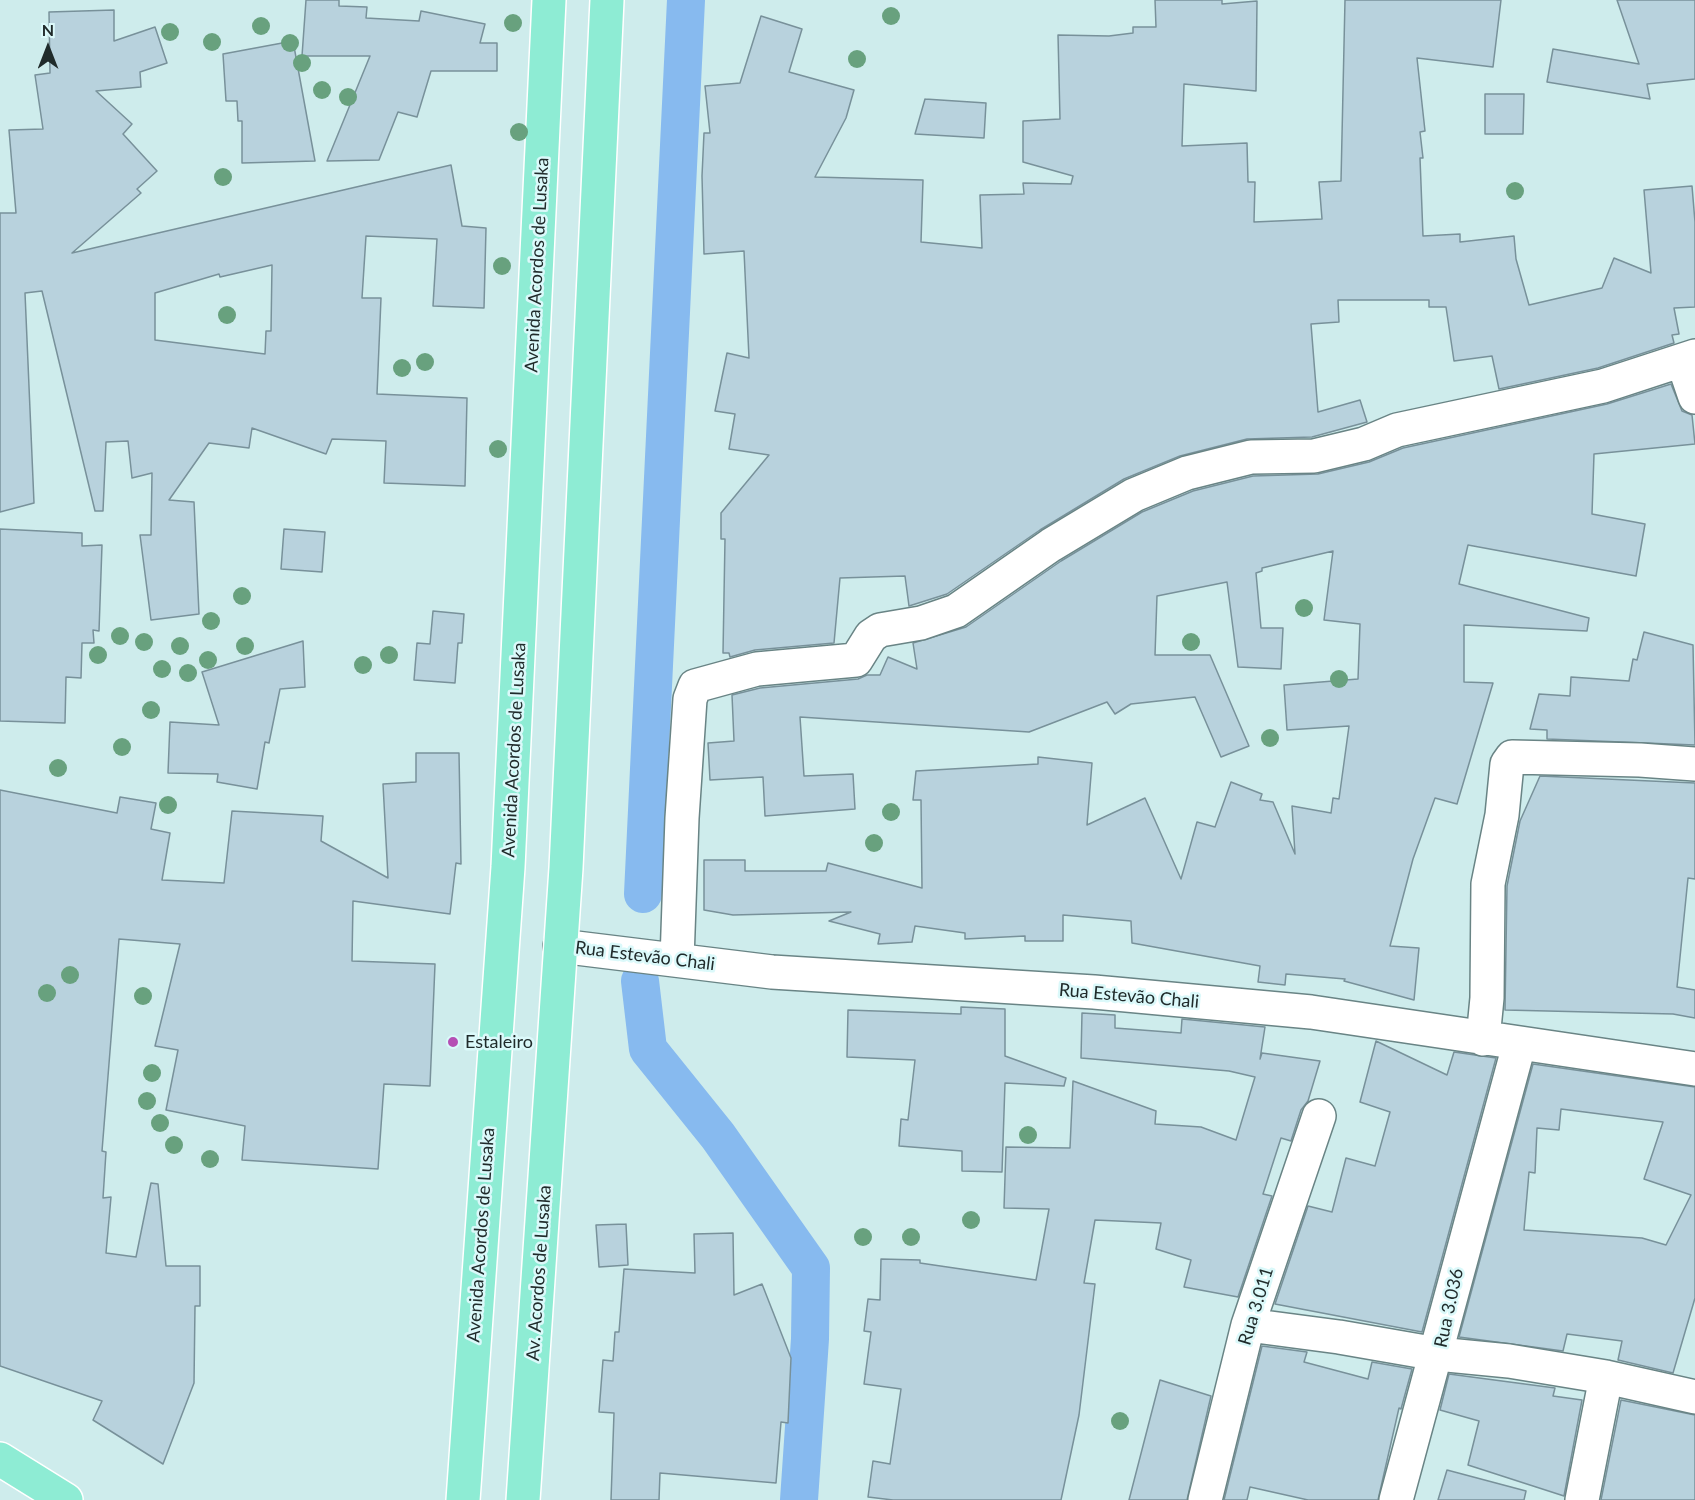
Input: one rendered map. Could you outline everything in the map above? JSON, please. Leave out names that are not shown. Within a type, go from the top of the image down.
[{"type":"main road","name":"Avenida Acordos de Lusaka","points":[[463,1500],[508,867],[549,0]]},
{"type":"main road","points":[[561,946],[607,0]]},
{"type":"main road","name":"Av. Acordos de Lusaka","points":[[523,1500],[561,946]]},
{"type":"main road","points":[[0,1459],[66,1500]]},
{"type":"street","points":[[677,960],[682,807],[690,699],[695,686],[758,669],[856,660],[871,636],[880,630],[921,623],[956,611],[1051,545],[1134,495],[1187,473],[1251,457],[1314,456],[1364,444],[1397,430],[1533,403],[1689,359],[1695,397]]},
{"type":"street","points":[[1483,1039],[1487,998],[1488,884],[1502,815],[1507,764],[1512,757],[1604,758],[1695,764]]},
{"type":"street","name":"Rua Estevão Chali","points":[[561,946],[772,972],[1094,992],[1311,1012],[1519,1045],[1695,1069]]},
{"type":"street","name":"Rua 3.036","points":[[1519,1045],[1472,1212],[1437,1354],[1509,1361],[1606,1377],[1695,1397]]},
{"type":"street","name":"Rua 3.011","points":[[1205,1500],[1248,1325],[1319,1116]]},
{"type":"street","points":[[1248,1325],[1339,1337],[1437,1354],[1396,1500]]},
{"type":"street","points":[[1582,1500],[1606,1377]]},
{"type":"building","points":[[306,0],[339,0],[339,6],[367,7],[366,18],[419,21],[421,11],[485,24],[480,43],[497,43],[497,71],[431,71],[417,117],[398,112],[379,160],[327,161],[370,56],[302,56]]},
{"type":"building","points":[[1155,0],[1222,0],[1222,4],[1257,1],[1256,91],[1184,84],[1182,146],[1247,143],[1248,182],[1255,182],[1254,222],[1322,219],[1319,182],[1341,181],[1345,0],[1501,0],[1493,67],[1417,58],[1425,131],[1420,132],[1423,158],[1420,158],[1423,236],[1460,234],[1460,242],[1514,236],[1516,259],[1529,305],[1602,288],[1614,258],[1651,273],[1644,190],[1692,186],[1695,222],[1695,307],[1674,308],[1679,334],[1672,335],[1674,343],[1598,368],[1499,389],[1492,356],[1454,361],[1446,307],[1429,307],[1429,300],[1338,300],[1339,322],[1311,324],[1318,412],[1360,400],[1367,422],[1312,437],[1247,439],[1180,456],[1124,479],[1040,530],[947,594],[909,606],[905,576],[840,578],[834,643],[755,650],[730,657],[729,653],[723,653],[725,539],[721,539],[721,513],[769,455],[729,449],[735,414],[715,411],[727,353],[749,358],[744,251],[704,254],[702,176],[704,133],[710,133],[705,86],[740,83],[761,16],[802,29],[789,72],[854,90],[846,118],[815,177],[923,180],[921,242],[982,248],[980,195],[1024,194],[1023,183],[1071,184],[1073,176],[1023,162],[1023,121],[1060,119],[1058,35],[1109,36],[1133,33],[1133,27],[1156,27]]},
{"type":"building","points":[[1617,0],[1695,0],[1695,79],[1647,84],[1650,99],[1547,82],[1553,49],[1639,64]]},
{"type":"building","points":[[114,10],[114,41],[155,27],[167,63],[140,72],[141,87],[96,91],[132,124],[123,134],[157,171],[137,189],[141,193],[72,253],[451,165],[462,226],[486,228],[484,308],[433,306],[437,239],[366,236],[362,298],[381,298],[377,394],[467,398],[465,486],[384,483],[386,441],[332,439],[326,454],[252,428],[249,448],[209,443],[169,500],[194,502],[199,614],[151,620],[140,535],[151,535],[152,473],[132,478],[128,441],[106,442],[103,511],[95,511],[42,291],[25,293],[34,503],[0,512],[0,213],[16,213],[9,130],[43,129],[35,75],[50,73],[49,12]],"holes":[[[272,265],[271,331],[266,331],[265,354],[155,340],[155,293],[219,274],[220,277]]]},
{"type":"building","points":[[293,41],[315,161],[242,163],[242,121],[238,121],[237,101],[226,101],[223,54]]},
{"type":"building","points":[[1485,94],[1524,94],[1523,134],[1485,134]]},
{"type":"building","points":[[925,99],[986,103],[984,138],[915,134]]},
{"type":"building","points":[[1671,384],[1682,411],[1692,415],[1695,444],[1594,454],[1592,514],[1645,524],[1636,576],[1468,545],[1459,584],[1589,618],[1587,631],[1464,625],[1464,682],[1493,683],[1457,804],[1435,798],[1413,859],[1390,946],[1419,948],[1414,1000],[1344,981],[1345,979],[1286,974],[1285,985],[1258,982],[1260,966],[1132,943],[1131,921],[1063,915],[1063,941],[1025,941],[1025,936],[965,939],[965,933],[915,926],[912,942],[878,944],[880,934],[829,921],[851,912],[733,915],[704,910],[704,860],[745,860],[745,871],[826,871],[828,863],[922,888],[921,800],[913,800],[916,771],[1038,764],[1038,757],[1092,763],[1087,825],[1145,798],[1181,879],[1197,822],[1215,827],[1231,782],[1262,794],[1260,800],[1273,802],[1295,854],[1292,806],[1331,813],[1333,798],[1339,799],[1349,726],[1287,730],[1284,685],[1358,679],[1360,624],[1324,620],[1333,551],[1262,568],[1262,571],[1256,573],[1261,628],[1283,628],[1281,669],[1238,667],[1227,582],[1157,596],[1155,655],[1210,655],[1249,746],[1221,757],[1195,697],[1131,704],[1115,714],[1107,702],[1029,732],[800,717],[804,776],[853,774],[855,809],[765,816],[763,777],[710,780],[708,743],[734,741],[732,695],[760,688],[880,675],[888,657],[917,669],[913,643],[966,627],[1061,561],[1142,512],[1193,491],[1253,476],[1318,474],[1369,462],[1403,448],[1607,404]]},
{"type":"building","points":[[0,529],[82,533],[82,546],[102,545],[99,631],[93,630],[94,643],[82,643],[81,678],[66,677],[65,723],[0,721]]},
{"type":"building","points":[[284,529],[325,532],[322,572],[281,569]]},
{"type":"building","points":[[433,611],[464,614],[462,643],[458,643],[455,683],[414,680],[417,643],[430,644]]},
{"type":"building","points":[[1644,632],[1693,645],[1695,745],[1547,739],[1547,730],[1530,729],[1539,694],[1570,696],[1571,677],[1629,681],[1633,659],[1637,660]]},
{"type":"building","points":[[303,641],[305,687],[280,689],[269,743],[265,742],[257,789],[217,782],[218,774],[168,773],[170,722],[219,725],[202,672]]},
{"type":"building","points":[[416,753],[459,753],[461,864],[456,863],[450,914],[353,901],[352,961],[435,964],[430,1086],[384,1084],[378,1169],[242,1160],[245,1126],[166,1110],[178,1050],[155,1046],[180,944],[119,939],[102,1151],[106,1152],[103,1198],[111,1197],[106,1253],[136,1257],[151,1183],[158,1184],[166,1266],[200,1266],[200,1306],[195,1306],[194,1383],[163,1464],[93,1420],[102,1401],[0,1366],[0,790],[117,813],[120,797],[156,803],[151,829],[170,833],[162,880],[224,883],[232,811],[323,816],[321,841],[388,878],[383,784],[416,782]]},
{"type":"building","points":[[1540,776],[1695,783],[1695,879],[1688,878],[1677,987],[1695,990],[1695,1018],[1673,1014],[1505,1010],[1507,886],[1520,821]]},
{"type":"building","points":[[961,1007],[1005,1009],[1005,1056],[1066,1078],[1064,1086],[1005,1083],[1002,1172],[962,1171],[962,1151],[899,1146],[901,1119],[908,1120],[915,1060],[847,1057],[848,1010],[961,1014]]},
{"type":"building","points":[[1082,1013],[1115,1015],[1115,1028],[1181,1033],[1182,1019],[1265,1027],[1260,1059],[1262,1053],[1320,1061],[1308,1101],[1301,1110],[1291,1141],[1281,1138],[1263,1194],[1272,1196],[1238,1297],[1184,1287],[1191,1260],[1156,1249],[1161,1223],[1095,1220],[1084,1283],[1095,1284],[1079,1415],[1061,1500],[893,1500],[868,1497],[873,1461],[890,1464],[901,1389],[864,1384],[871,1332],[864,1331],[868,1299],[880,1300],[881,1259],[920,1260],[920,1263],[1036,1280],[1049,1209],[1004,1208],[1006,1147],[1070,1148],[1073,1081],[1156,1111],[1155,1124],[1201,1127],[1236,1140],[1255,1077],[1229,1071],[1081,1058]]},
{"type":"building","points":[[1376,1041],[1447,1075],[1454,1052],[1496,1058],[1422,1332],[1275,1304],[1308,1206],[1332,1212],[1346,1158],[1375,1166],[1390,1112],[1360,1102]]},
{"type":"building","points":[[1533,1064],[1695,1087],[1695,1298],[1673,1373],[1618,1360],[1622,1341],[1567,1334],[1563,1351],[1459,1337]],"holes":[[[1561,1109],[1663,1122],[1644,1179],[1691,1195],[1666,1245],[1642,1238],[1524,1230],[1529,1172],[1535,1173],[1537,1128],[1559,1130]]]},
{"type":"building","points":[[626,1224],[628,1265],[599,1267],[596,1225]]},
{"type":"building","points":[[733,1233],[734,1295],[762,1284],[791,1358],[788,1423],[781,1422],[776,1483],[660,1473],[659,1500],[611,1500],[614,1413],[599,1412],[603,1360],[613,1361],[615,1332],[619,1332],[624,1269],[695,1273],[694,1234]]},
{"type":"building","points":[[1262,1346],[1307,1352],[1304,1362],[1368,1379],[1372,1362],[1412,1369],[1401,1409],[1399,1408],[1378,1500],[1308,1500],[1250,1487],[1247,1500],[1224,1500]]},
{"type":"building","points":[[1449,1374],[1555,1388],[1553,1396],[1582,1400],[1564,1496],[1468,1465],[1479,1421],[1440,1410]]},
{"type":"building","points":[[1160,1380],[1211,1396],[1187,1500],[1129,1500]]},
{"type":"building","points":[[1621,1400],[1695,1415],[1695,1500],[1601,1500]]},
{"type":"building","points":[[1447,1470],[1526,1491],[1524,1500],[1438,1500]]},
{"type":"waterway","points":[[643,894],[686,0]]},
{"type":"waterway","points":[[640,981],[648,1049],[718,1136],[811,1268],[810,1339],[799,1500]]},
{"type":"place","name":"Estaleiro","points":[[453,1042]]}]
